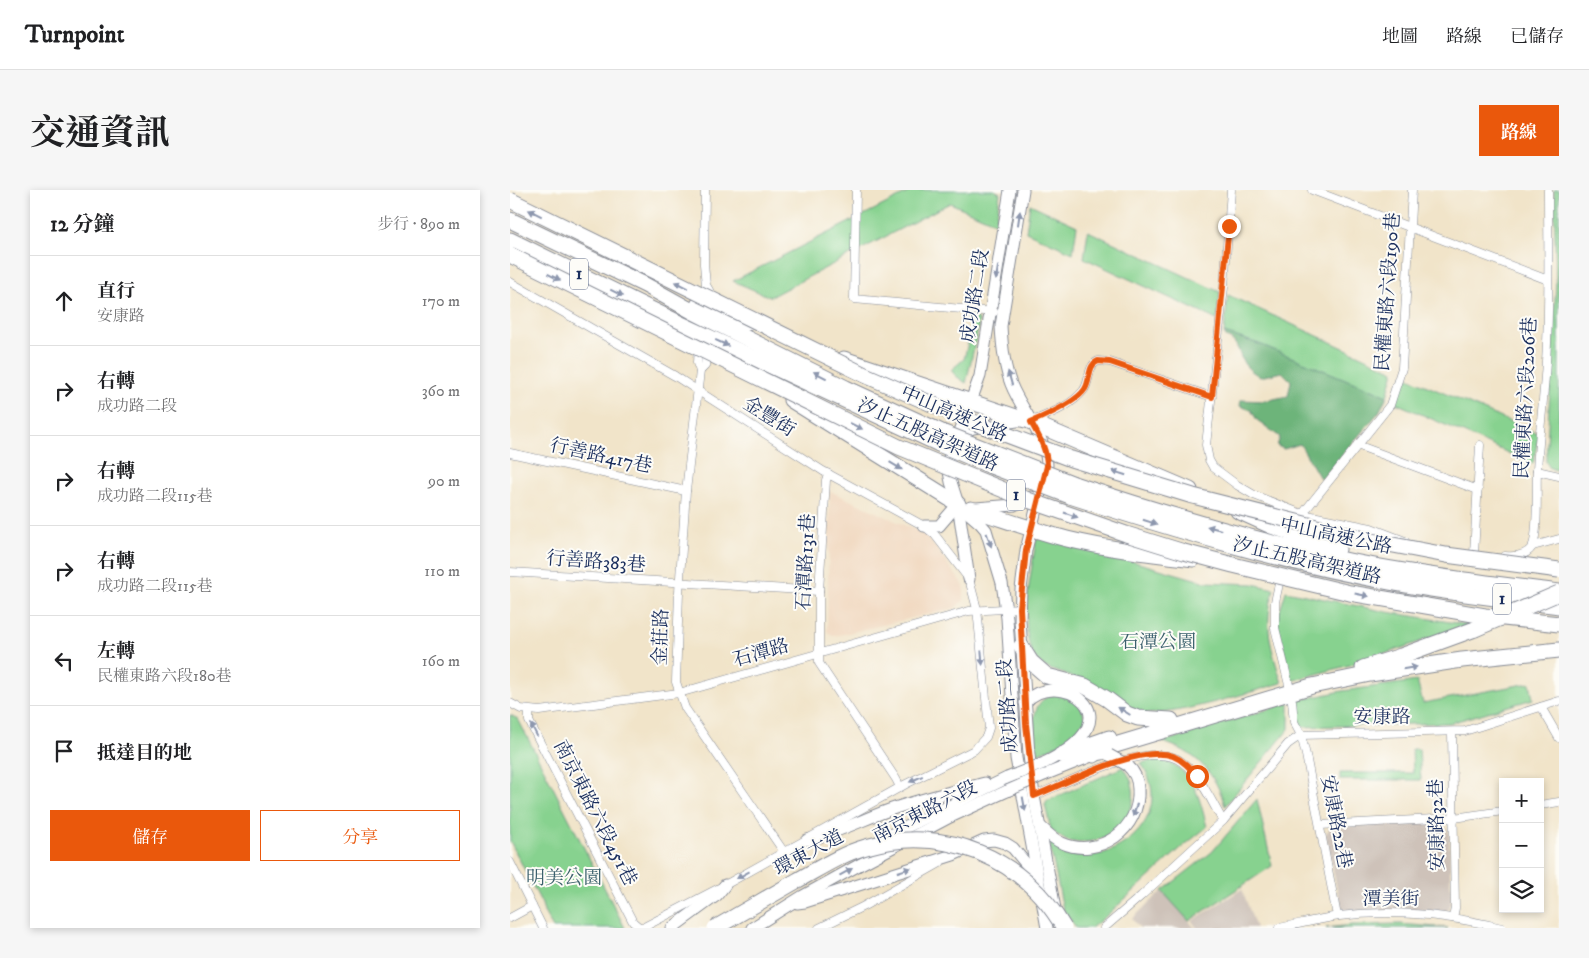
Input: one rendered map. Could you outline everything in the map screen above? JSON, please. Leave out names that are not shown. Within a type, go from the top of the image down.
[{"type":"highway","name":"汐止五股高架道路","points":[[510,200],[865,375],[978,424],[1071,459],[1193,496],[1372,541],[1446,555],[1559,570]]},
{"type":"highway","name":"中山高速公路","points":[[510,220],[645,285],[692,311],[947,437],[1162,526],[1266,554],[1387,582],[1445,592],[1559,606]]},
{"type":"highway","name":"中山高速公路","points":[[510,240],[837,398],[947,437]]},
{"type":"highway","name":"汐止五股高架道路","points":[[510,255],[899,447],[1028,500],[1126,534],[1232,566],[1350,593],[1486,616],[1559,624]]},
{"type":"highway","points":[[645,285],[851,362],[1028,421],[1146,470],[1272,526],[1327,546],[1372,558],[1398,570]]},
{"type":"highway","points":[[647,307],[679,333],[964,506],[1031,529],[1068,539],[1136,552],[1358,582],[1387,582]]},
{"type":"highway","name":"中山高速公路","points":[[1072,490],[1260,540],[1398,570],[1559,592]]},
{"type":"highway","points":[[1061,755],[1170,720],[1363,668],[1475,629],[1559,592]]},
{"type":"highway","points":[[1021,646],[1030,662],[1047,676],[1085,686],[1133,716],[1146,720],[1170,720]]},
{"type":"highway","points":[[1102,755],[1102,749],[1170,727],[1312,686],[1370,674],[1462,660],[1559,650]]},
{"type":"highway","name":"環東大道","points":[[714,928],[836,858],[866,847],[894,841],[921,840],[948,842],[998,860],[1025,879],[1044,899],[1064,928]]},
{"type":"highway","name":"環東大道","points":[[735,928],[826,870],[852,856],[880,847],[901,843],[953,847],[990,860],[1021,878],[1041,895],[1064,928]]},
{"type":"main road","name":"成功路二段","points":[[1010,190],[980,376],[971,401],[947,437],[950,451],[948,467],[950,482],[964,506],[986,530],[1000,575],[1006,609],[1016,758],[1047,928]]},
{"type":"main road","name":"成功路二段","points":[[1023,190],[1001,326],[1002,345],[1011,383],[1028,421],[1045,448],[1047,457],[1047,466],[1025,556],[1020,608],[1029,755],[1034,796],[1058,928]]},
{"type":"main road","points":[[947,437],[973,428],[1028,421]]},
{"type":"main road","points":[[924,526],[939,526],[964,506],[1014,505],[1035,496],[1043,482]]},
{"type":"main road","points":[[964,506],[970,579]]},
{"type":"main road","points":[[807,840],[827,836],[893,808],[1044,769],[1082,738],[1088,730],[1090,716],[1087,705],[1070,693],[1053,690],[1038,693],[1025,703]]},
{"type":"main road","points":[[1041,827],[1061,843],[1080,847],[1100,844],[1119,834],[1133,818],[1138,802],[1136,777],[1127,766],[1102,755]]},
{"type":"main road","name":"南京東路六段","points":[[752,928],[803,896],[925,830],[1007,791],[1044,769],[1102,755]]},
{"type":"main road","points":[[714,928],[761,906],[909,826],[1007,778]]},
{"type":"main road","points":[[790,904],[805,902],[953,855],[984,841],[994,840],[1005,843],[1016,851],[1038,879]]},
{"type":"main road","points":[[672,928],[717,895],[725,886]]},
{"type":"street","points":[[705,190],[704,264],[706,285],[702,291],[705,304]]},
{"type":"street","points":[[856,190],[854,299],[1003,314]]},
{"type":"street","points":[[1231,190],[1224,287],[1206,445],[1208,460],[1220,472],[1245,490],[1264,500],[1302,514],[1372,528],[1419,547],[1474,554],[1518,556],[1524,554],[1533,546],[1559,539]]},
{"type":"street","points":[[1312,190],[1548,280]]},
{"type":"street","name":"民權東路六段190巷","points":[[1293,528],[1357,444],[1390,405],[1402,368],[1412,190]]},
{"type":"street","name":"民權東路六段206巷","points":[[1533,546],[1546,360],[1548,190]]},
{"type":"street","name":"金豐街","points":[[510,282],[675,376],[829,474],[924,526],[935,535],[970,579],[977,610],[989,728],[986,736],[974,750],[900,787],[725,886],[644,927],[639,927]]},
{"type":"street","points":[[698,346],[697,363],[700,370],[705,366],[706,350]]},
{"type":"street","points":[[1028,421],[1060,408],[1081,394],[1087,384],[1092,366],[1098,361],[1110,362],[1212,397]]},
{"type":"street","name":"金莊路","points":[[700,370],[686,491],[679,584],[676,682],[685,708],[784,852]]},
{"type":"street","points":[[1357,444],[1478,490]]},
{"type":"street","points":[[1474,554],[1480,445]]},
{"type":"street","name":"行善路417巷","points":[[510,453],[686,491]]},
{"type":"street","points":[[1537,471],[1559,476]]},
{"type":"street","name":"石潭路131巷","points":[[819,653],[819,591],[826,480],[829,474]]},
{"type":"street","name":"行善路383巷","points":[[510,572],[679,584],[819,591]]},
{"type":"street","points":[[1280,578],[1275,602],[1275,628],[1289,685]]},
{"type":"street","name":"石潭路","points":[[510,703],[529,711],[679,693],[977,610],[1020,608]]},
{"type":"street","points":[[819,653],[819,663],[900,787]]},
{"type":"street","name":"安康路22巷","points":[[1292,701],[1294,722],[1306,755],[1337,916]]},
{"type":"street","name":"安康路","points":[[1300,735],[1321,733],[1452,733],[1479,728],[1559,701]]},
{"type":"street","points":[[1541,707],[1559,738]]},
{"type":"street","name":"南京東路六段451巷","points":[[529,711],[529,721],[633,922],[639,927]]},
{"type":"street","name":"安康路32巷","points":[[1452,733],[1455,908],[1453,918]]},
{"type":"street","points":[[1104,928],[1223,821],[1288,744],[1300,735]]},
{"type":"street","points":[[1034,796],[1128,759],[1148,754],[1162,754],[1181,760],[1197,776],[1223,821]]},
{"type":"street","points":[[1544,804],[1559,802]]},
{"type":"street","points":[[1320,825],[1454,818],[1499,812]]},
{"type":"street","points":[[819,928],[864,906],[953,855]]},
{"type":"street","points":[[510,862],[543,928]]},
{"type":"street","points":[[510,918],[532,906]]},
{"type":"street","name":"潭美街","points":[[1279,928],[1337,916],[1383,913],[1453,918],[1502,928]]},
{"type":"shaded area","points":[[830,491],[926,535],[964,586],[964,600],[955,608],[835,636],[827,632]]},
{"type":"shaded area","points":[[1440,823],[1447,829],[1449,834],[1451,904],[1448,909],[1442,913],[1436,913],[1350,911],[1341,908],[1326,837],[1331,827]]},
{"type":"shaded area","points":[[1242,889],[1256,928],[1197,928],[1192,921]]},
{"type":"shaded area","points":[[1162,891],[1195,928],[1140,928],[1132,919]]},
{"type":"green space","points":[[913,190],[994,190],[1000,193],[996,223],[950,203],[770,297],[733,281]]},
{"type":"green space","points":[[1554,190],[1559,190],[1559,471],[1550,468],[1546,462],[1556,281]]},
{"type":"green space","points":[[1030,204],[1077,226],[1073,253],[1026,232]]},
{"type":"green space","points":[[1088,231],[1220,292],[1217,320],[1084,258]]},
{"type":"green space","points":[[1228,295],[1394,371],[1387,396],[1259,344],[1224,333]]},
{"type":"green space","points":[[974,318],[978,318],[979,321],[966,383],[951,370],[964,359]]},
{"type":"green space","points":[[1224,333],[1259,344],[1387,396],[1379,412],[1321,480],[1300,444],[1284,449],[1277,446],[1280,437],[1257,420],[1251,410],[1240,406],[1241,400],[1264,401],[1288,396],[1291,381],[1282,372],[1260,377],[1245,365],[1236,345]]},
{"type":"green space","points":[[1404,376],[1539,434],[1533,464],[1396,403]]},
{"type":"green space","name":"石潭公園","points":[[1044,536],[1205,582],[1253,584],[1274,589],[1269,614],[1269,626],[1272,648],[1282,683],[1208,704],[1149,714],[1129,709],[1090,686],[1044,666],[1031,650],[1028,638],[1027,611],[1036,540]]},
{"type":"green space","points":[[1286,591],[1387,612],[1469,625],[1361,662],[1291,681],[1278,624]]},
{"type":"green space","points":[[1417,681],[1423,703],[1530,683],[1533,699],[1450,723],[1301,727],[1295,701],[1342,691]]},
{"type":"green space","points":[[1056,694],[1079,701],[1086,720],[1075,737],[1037,754],[1034,726],[1036,710],[1046,697]]},
{"type":"green space","points":[[1289,703],[1289,729],[1225,806],[1216,783],[1202,765],[1184,751],[1162,742]]},
{"type":"green space","name":"明美公園","points":[[510,715],[518,719],[625,928],[553,928],[544,912],[542,904],[510,841]]},
{"type":"green space","points":[[1412,749],[1419,749],[1421,780],[1340,780],[1340,773],[1413,773]]},
{"type":"green space","points":[[1154,760],[1167,762],[1185,774],[1197,793],[1207,827],[1104,918],[1091,928],[1076,928],[1063,909],[1049,841],[1081,855],[1106,852],[1126,842],[1144,823],[1149,812],[1152,801],[1151,788],[1148,776],[1141,763]]},
{"type":"green space","points":[[1123,767],[1131,780],[1132,806],[1126,818],[1117,828],[1106,836],[1093,841],[1079,842],[1067,841],[1051,830],[1045,805],[1047,801]]},
{"type":"green space","points":[[1257,799],[1272,866],[1189,921],[1162,891],[1212,852]]},
{"type":"green space","points":[[1400,924],[1448,928],[1326,928],[1352,925]]},
{"type":"route","points":[[1197,776],[1181,760],[1162,754],[1148,754],[1135,756],[1034,796],[1026,724],[1021,646],[1021,589],[1026,550],[1047,466],[1045,448],[1031,422],[1044,417],[1081,394],[1085,390],[1093,364],[1103,360],[1212,397],[1229,226]]}]
